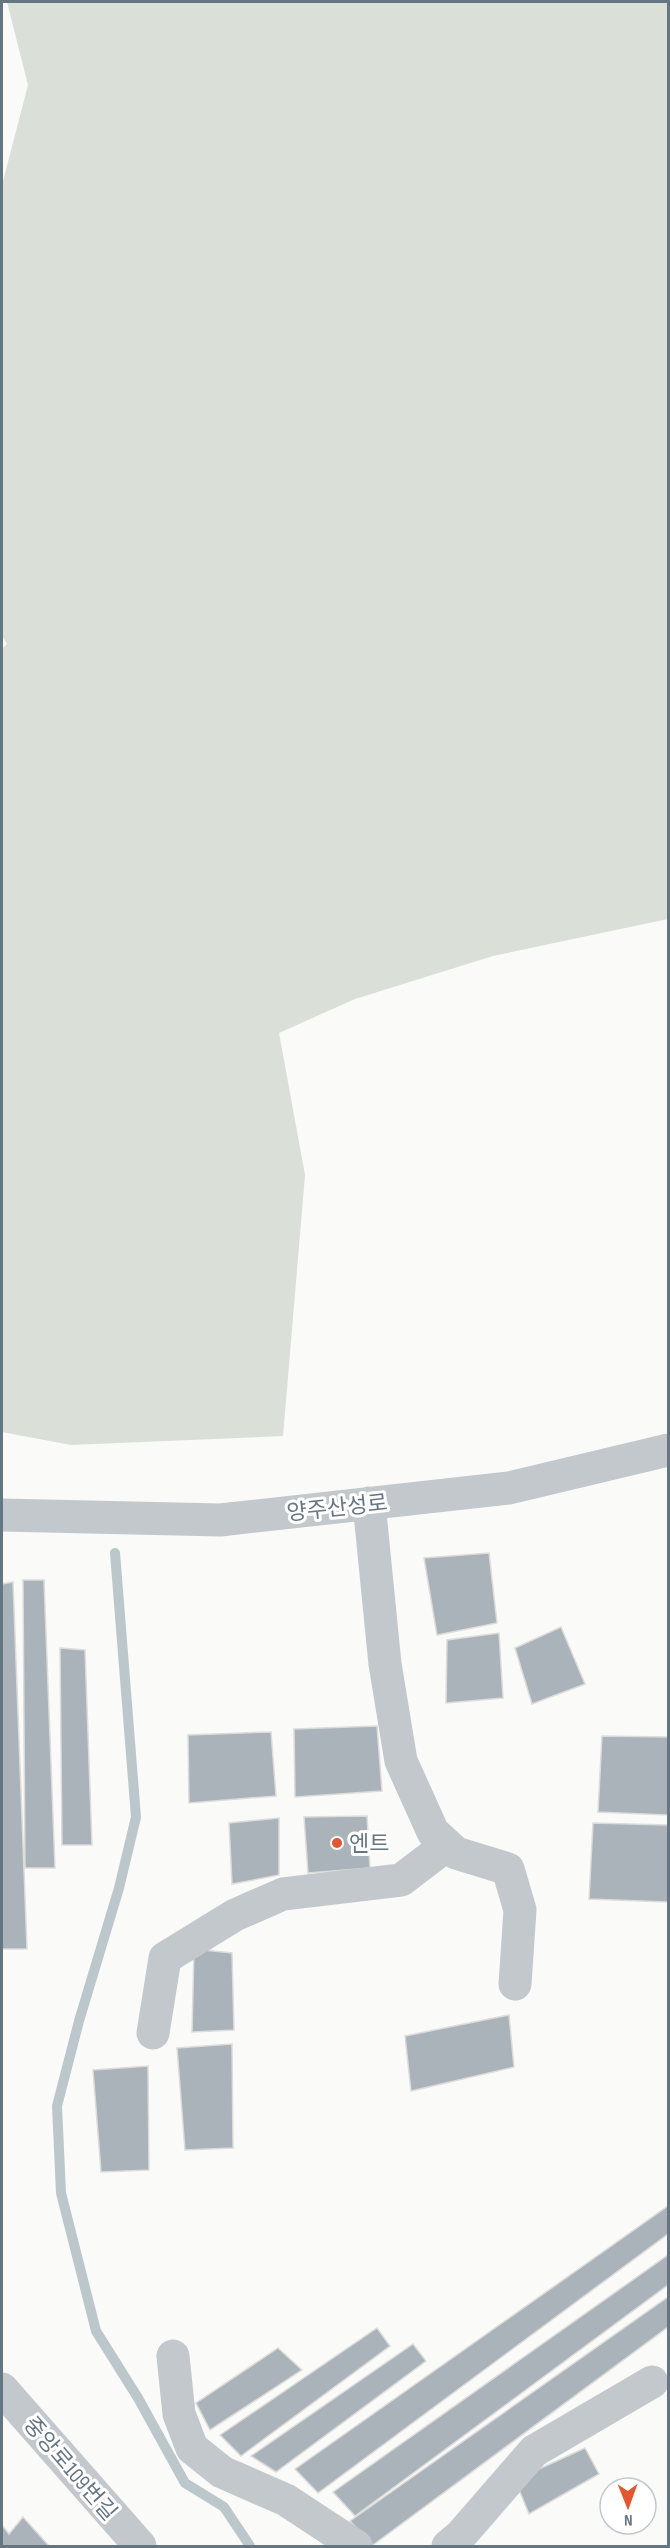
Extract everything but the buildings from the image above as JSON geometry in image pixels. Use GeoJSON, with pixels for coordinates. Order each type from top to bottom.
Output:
{"type":"FeatureCollection","features":[{"type":"Feature","properties":{"kind":"street","name":"양주산성로"},"geometry":{"type":"LineString","coordinates":[[2,1515],[220,1520],[509,1488],[669,1450]]}},
{"type":"Feature","properties":{"kind":"street"},"geometry":{"type":"LineString","coordinates":[[369,1503],[385,1664],[401,1761],[434,1832],[456,1853],[508,1869],[520,1910],[515,1984]]}},
{"type":"Feature","properties":{"kind":"street"},"geometry":{"type":"LineString","coordinates":[[153,2033],[165,1958],[192,1940],[235,1915],[282,1894],[401,1880],[447,1845]]}},
{"type":"Feature","properties":{"kind":"street"},"geometry":{"type":"LineString","coordinates":[[173,2356],[179,2414],[192,2448],[222,2472],[286,2500],[356,2547]]}},
{"type":"Feature","properties":{"kind":"street"},"geometry":{"type":"LineString","coordinates":[[448,2547],[534,2451],[652,2382]]}},
{"type":"Feature","properties":{"kind":"street","name":"중앙로109번길"},"geometry":{"type":"LineString","coordinates":[[2,2389],[140,2547]]}},
{"type":"Feature","properties":{"kind":"shaded area"},"geometry":{"type":"Polygon","coordinates":[[[7,2],[668,2],[668,919],[493,956],[355,999],[279,1033],[305,1175],[283,1436],[71,1445],[2,1432],[2,649],[7,644],[2,636],[2,185],[28,85],[7,2]]]}},
{"type":"Feature","properties":{"kind":"waterway"},"geometry":{"type":"LineString","coordinates":[[115,1553],[136,1817],[119,1888],[79,2021],[57,2106],[61,2193],[96,2331],[138,2398],[185,2483],[224,2507],[250,2546]]}},
{"type":"Feature","properties":{"kind":"place","name":"엔트"},"geometry":{"type":"Point","coordinates":[337,1843]}}]}
